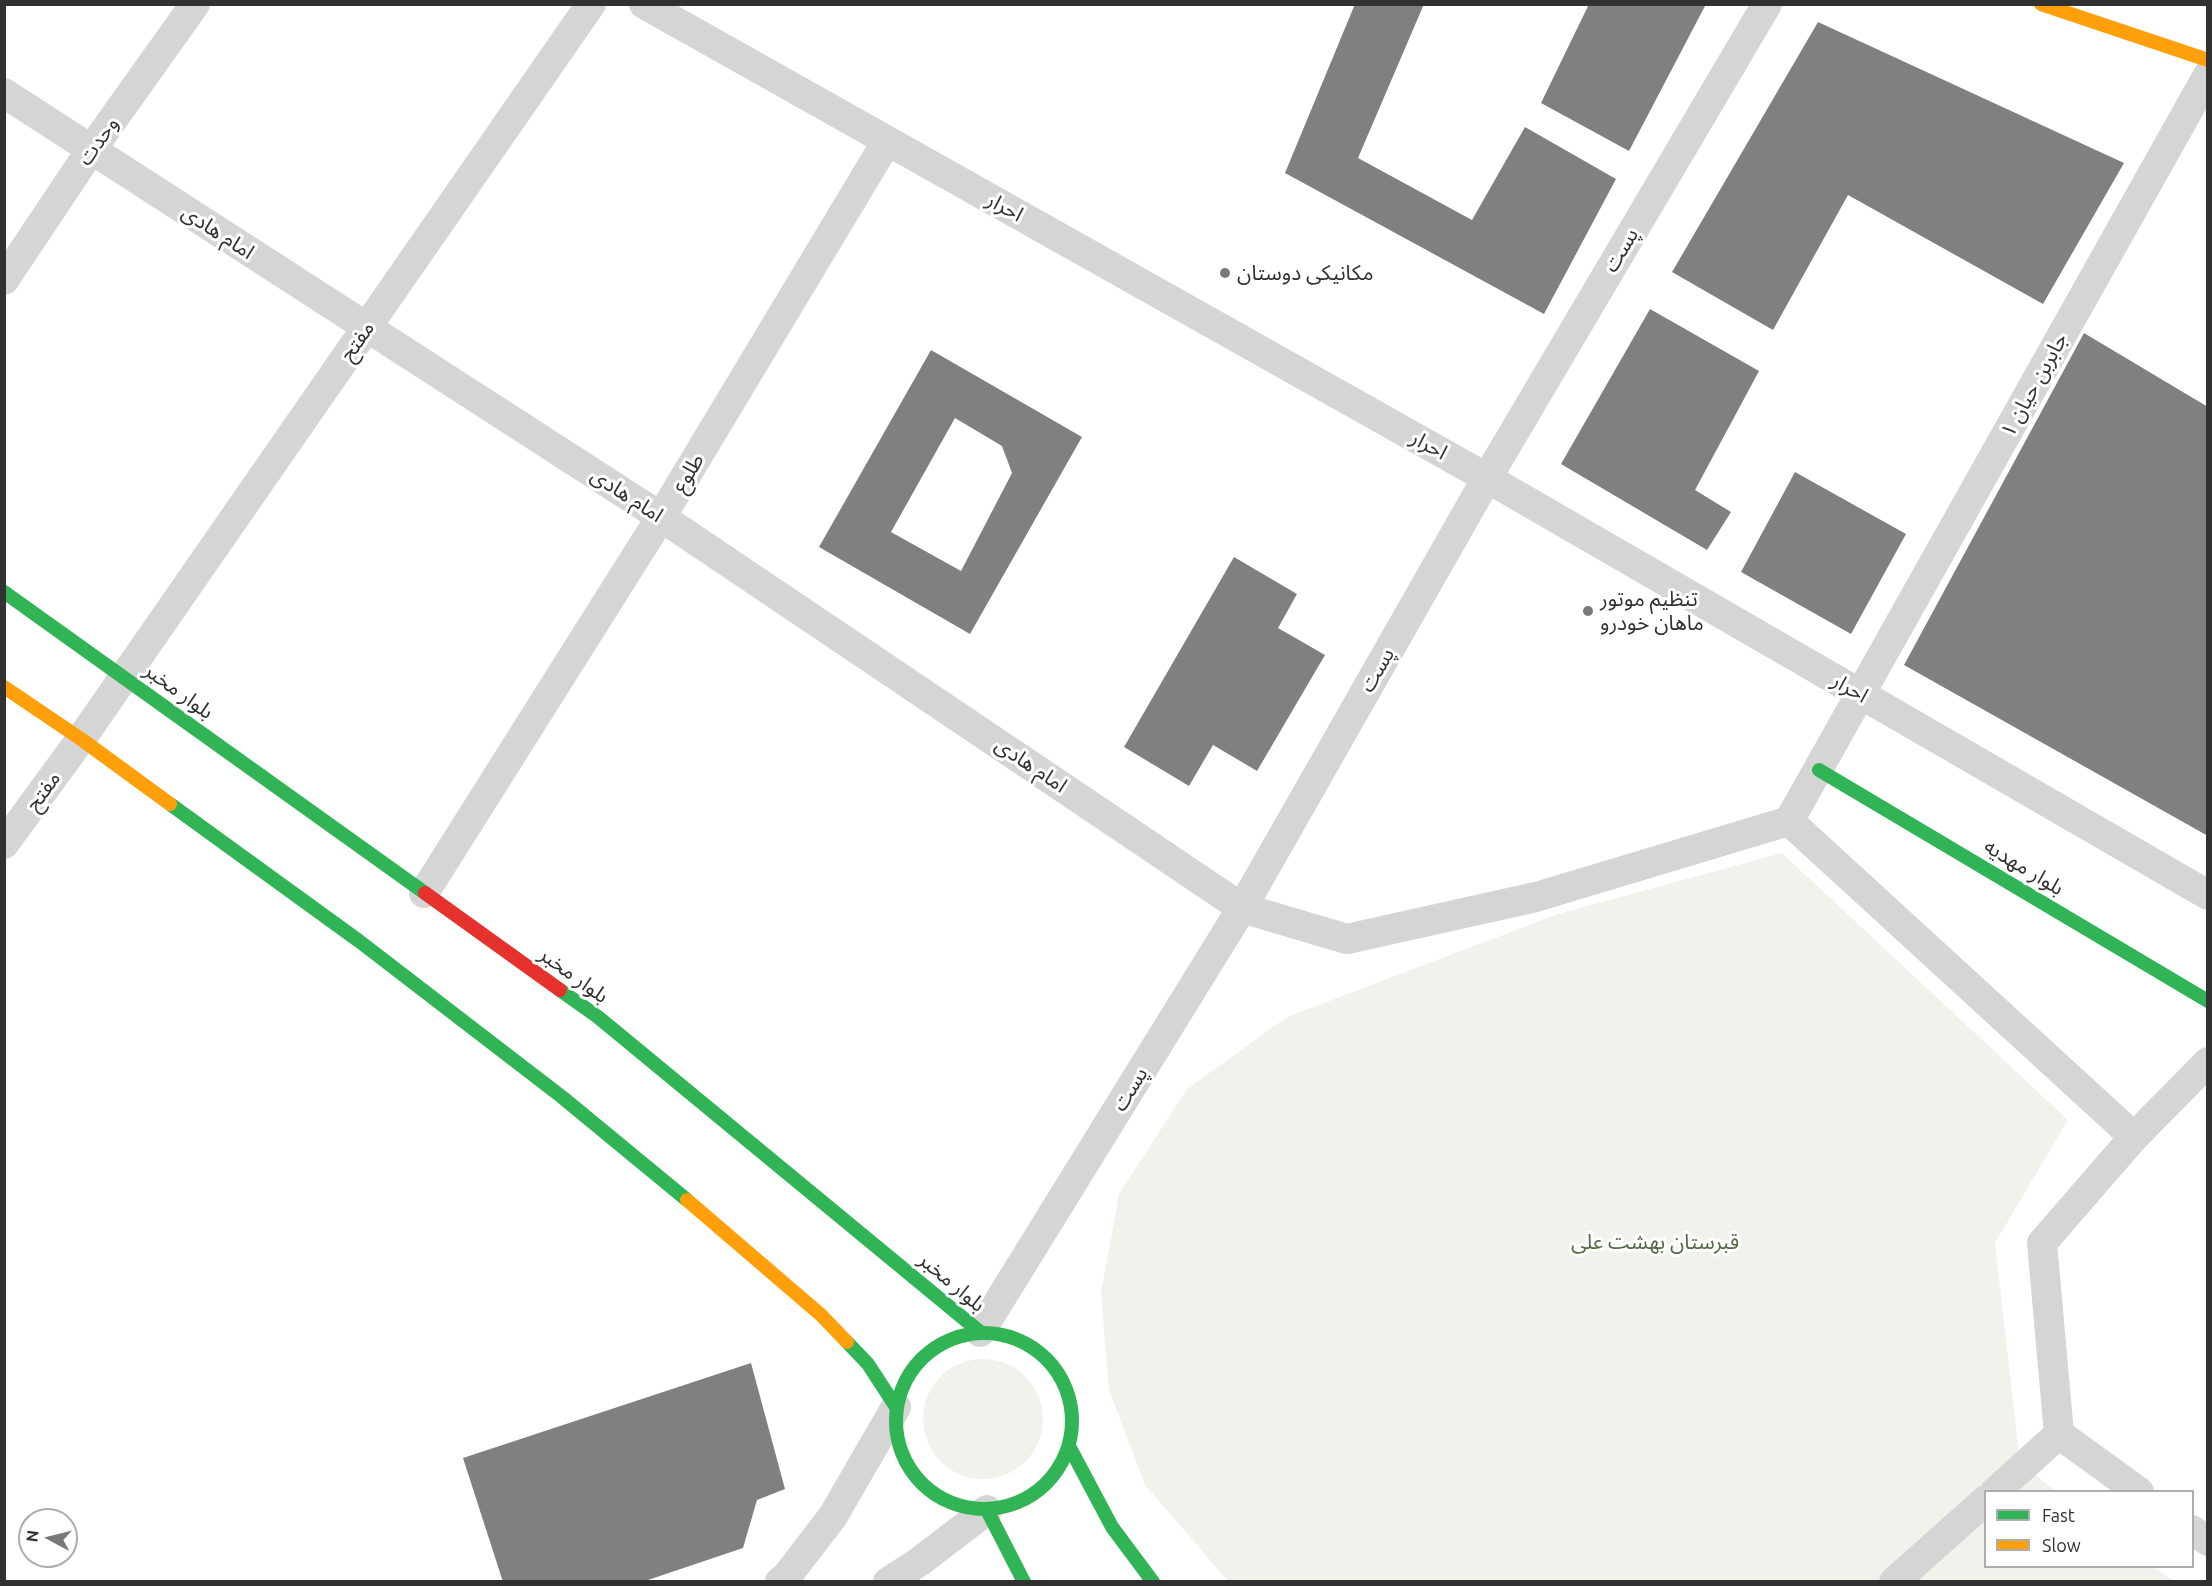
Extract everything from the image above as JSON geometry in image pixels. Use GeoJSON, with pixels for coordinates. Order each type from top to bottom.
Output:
{"type":"FeatureCollection","features":[{"type":"Feature","properties":{"kind":"main road"},"geometry":{"type":"LineString","coordinates":[[2041,4],[2208,60]]}},
{"type":"Feature","properties":{"kind":"main road","name":"بلوار مخبر"},"geometry":{"type":"LineString","coordinates":[[4,592],[597,1017],[981,1332]]}},
{"type":"Feature","properties":{"kind":"main road"},"geometry":{"type":"LineString","coordinates":[[4,687],[81,739],[359,941],[562,1096],[717,1224],[821,1315],[868,1364],[896,1407]]}},
{"type":"Feature","properties":{"kind":"main road","name":"بلوار مهدیه"},"geometry":{"type":"LineString","coordinates":[[1819,770],[2208,1001]]}},
{"type":"Feature","properties":{"kind":"main road"},"geometry":{"type":"LineString","coordinates":[[981,1332],[1001,1334],[1021,1340],[1039,1351],[1054,1366],[1065,1384],[1071,1405],[1072,1425],[1069,1446],[1057,1471],[1038,1491],[1014,1504],[987,1510],[962,1507],[938,1497],[918,1480],[903,1458],[896,1433],[896,1407],[907,1379],[925,1354],[960,1335],[981,1332]]}},
{"type":"Feature","properties":{"kind":"main road"},"geometry":{"type":"LineString","coordinates":[[1069,1446],[1112,1527],[1153,1581]]}},
{"type":"Feature","properties":{"kind":"main road"},"geometry":{"type":"LineString","coordinates":[[987,1510],[1024,1581]]}},
{"type":"Feature","properties":{"kind":"street","name":"وحدت"},"geometry":{"type":"LineString","coordinates":[[4,280],[91,150],[195,4]]}},
{"type":"Feature","properties":{"kind":"street","name":"مفتح"},"geometry":{"type":"LineString","coordinates":[[4,844],[81,739],[591,4]]}},
{"type":"Feature","properties":{"kind":"street","name":"احرار"},"geometry":{"type":"LineString","coordinates":[[644,4],[1487,478],[2208,895]]}},
{"type":"Feature","properties":{"kind":"street","name":"پست"},"geometry":{"type":"LineString","coordinates":[[981,1332],[1242,908],[1487,478],[1767,4]]}},
{"type":"Feature","properties":{"kind":"street","name":"جابربن حیان ۱"},"geometry":{"type":"LineString","coordinates":[[1789,821],[2208,75]]}},
{"type":"Feature","properties":{"kind":"street","name":"امام هادی"},"geometry":{"type":"LineString","coordinates":[[4,93],[662,517],[1242,908],[1347,939],[1536,897],[1789,821]]}},
{"type":"Feature","properties":{"kind":"street","name":"طلوع"},"geometry":{"type":"LineString","coordinates":[[424,893],[662,517],[887,141]]}},
{"type":"Feature","properties":{"kind":"street"},"geometry":{"type":"LineString","coordinates":[[1789,821],[2133,1137]]}},
{"type":"Feature","properties":{"kind":"street"},"geometry":{"type":"LineString","coordinates":[[2138,1490],[2059,1434],[2042,1243],[2133,1137],[2208,1062]]}},
{"type":"Feature","properties":{"kind":"street"},"geometry":{"type":"LineString","coordinates":[[780,1581],[787,1576],[833,1516],[896,1407]]}},
{"type":"Feature","properties":{"kind":"street"},"geometry":{"type":"LineString","coordinates":[[1996,1490],[2059,1434]]}},
{"type":"Feature","properties":{"kind":"street"},"geometry":{"type":"LineString","coordinates":[[1894,1581],[1984,1502]]}},
{"type":"Feature","properties":{"kind":"street"},"geometry":{"type":"LineString","coordinates":[[888,1581],[919,1562],[987,1510]]}},
{"type":"Feature","properties":{"kind":"street"},"geometry":{"type":"LineString","coordinates":[[2194,1531],[2208,1540]]}},
{"type":"Feature","properties":{"kind":"green space","name":"قبرستان بهشت علی"},"geometry":{"type":"Polygon","coordinates":[[[1782,853],[2068,1120],[1995,1243],[2020,1463],[2055,1490],[1984,1490],[1984,1568],[2154,1568],[2173,1581],[1228,1581],[1145,1485],[1109,1390],[1101,1293],[1119,1194],[1187,1089],[1287,1017],[1558,914],[1782,853]]]}},
{"type":"Feature","properties":{"kind":"green space"},"geometry":{"type":"Polygon","coordinates":[[[983,1359],[1006,1363],[1025,1377],[1039,1396],[1043,1419],[1039,1442],[1025,1461],[1006,1475],[983,1479],[960,1475],[941,1461],[927,1442],[923,1419],[927,1396],[941,1377],[960,1363],[983,1359]]]}},
{"type":"Feature","properties":{"kind":"building"},"geometry":{"type":"Polygon","coordinates":[[[1355,4],[1424,4],[1358,158],[1472,220],[1525,127],[1616,179],[1544,314],[1285,173],[1355,4]]]}},
{"type":"Feature","properties":{"kind":"building"},"geometry":{"type":"Polygon","coordinates":[[[1589,4],[1704,4],[1705,6],[1629,151],[1541,103],[1589,4]]]}},
{"type":"Feature","properties":{"kind":"building"},"geometry":{"type":"Polygon","coordinates":[[[1818,22],[2124,163],[2043,304],[1848,195],[1773,330],[1672,272],[1818,22]]]}},
{"type":"Feature","properties":{"kind":"building"},"geometry":{"type":"Polygon","coordinates":[[[1650,309],[1759,371],[1695,490],[1731,512],[1707,550],[1561,464],[1650,309]]]}},
{"type":"Feature","properties":{"kind":"building"},"geometry":{"type":"Polygon","coordinates":[[[2084,333],[2208,407],[2208,836],[1904,665],[2084,333]]]}},
{"type":"Feature","properties":{"kind":"building"},"geometry":{"type":"Polygon","coordinates":[[[931,350],[1082,437],[970,634],[819,547],[931,350]],[[955,418],[891,532],[961,571],[1012,473],[1002,446],[955,418]]]}},
{"type":"Feature","properties":{"kind":"building"},"geometry":{"type":"Polygon","coordinates":[[[1795,472],[1906,534],[1851,634],[1741,572],[1795,472]]]}},
{"type":"Feature","properties":{"kind":"building"},"geometry":{"type":"Polygon","coordinates":[[[1234,557],[1297,594],[1278,628],[1325,655],[1257,771],[1213,745],[1189,786],[1124,747],[1234,557]]]}},
{"type":"Feature","properties":{"kind":"building"},"geometry":{"type":"Polygon","coordinates":[[[751,1363],[785,1489],[757,1500],[743,1548],[642,1582],[503,1582],[463,1458],[751,1363]]]}},
{"type":"Feature","properties":{"kind":"traffic: fast"},"geometry":{"type":"LineString","coordinates":[[4,592],[425,893]]}},
{"type":"Feature","properties":{"kind":"traffic: fast"},"geometry":{"type":"LineString","coordinates":[[1819,770],[2208,1001]]}},
{"type":"Feature","properties":{"kind":"traffic: fast"},"geometry":{"type":"LineString","coordinates":[[170,804],[359,941],[562,1097],[687,1200]]}},
{"type":"Feature","properties":{"kind":"traffic: fast"},"geometry":{"type":"LineString","coordinates":[[560,990],[598,1017],[980,1332]]}},
{"type":"Feature","properties":{"kind":"traffic: fast"},"geometry":{"type":"LineString","coordinates":[[984,1333],[1001,1334],[1018,1340],[1033,1348],[1046,1359],[1057,1372],[1065,1387],[1071,1404],[1072,1421],[1071,1438],[1065,1455],[1057,1470],[1046,1483],[1033,1494],[1018,1502],[1001,1508],[984,1509],[967,1508],[950,1502],[935,1494],[922,1483],[911,1470],[903,1455],[897,1438],[896,1421],[897,1404],[903,1387],[911,1372],[922,1359],[935,1348],[950,1340],[967,1334],[984,1333]]}},
{"type":"Feature","properties":{"kind":"traffic: fast"},"geometry":{"type":"LineString","coordinates":[[847,1342],[868,1364],[896,1407]]}},
{"type":"Feature","properties":{"kind":"traffic: fast"},"geometry":{"type":"LineString","coordinates":[[1069,1446],[1112,1527],[1153,1582]]}},
{"type":"Feature","properties":{"kind":"traffic: fast"},"geometry":{"type":"LineString","coordinates":[[987,1510],[1024,1582]]}},
{"type":"Feature","properties":{"kind":"traffic: slow"},"geometry":{"type":"LineString","coordinates":[[2041,4],[2208,60]]}},
{"type":"Feature","properties":{"kind":"traffic: slow"},"geometry":{"type":"LineString","coordinates":[[4,687],[81,739],[170,804]]}},
{"type":"Feature","properties":{"kind":"traffic: slow"},"geometry":{"type":"LineString","coordinates":[[687,1200],[821,1315],[847,1342]]}},
{"type":"Feature","properties":{"kind":"traffic: jam"},"geometry":{"type":"LineString","coordinates":[[425,893],[560,990]]}},
{"type":"Feature","properties":{"kind":"place","name":"مکانیکی دوستان"},"geometry":{"type":"Point","coordinates":[1225,273]}},
{"type":"Feature","properties":{"kind":"place","name":"تنظیم موتور ماهان خودرو"},"geometry":{"type":"Point","coordinates":[1588,611]}}]}
